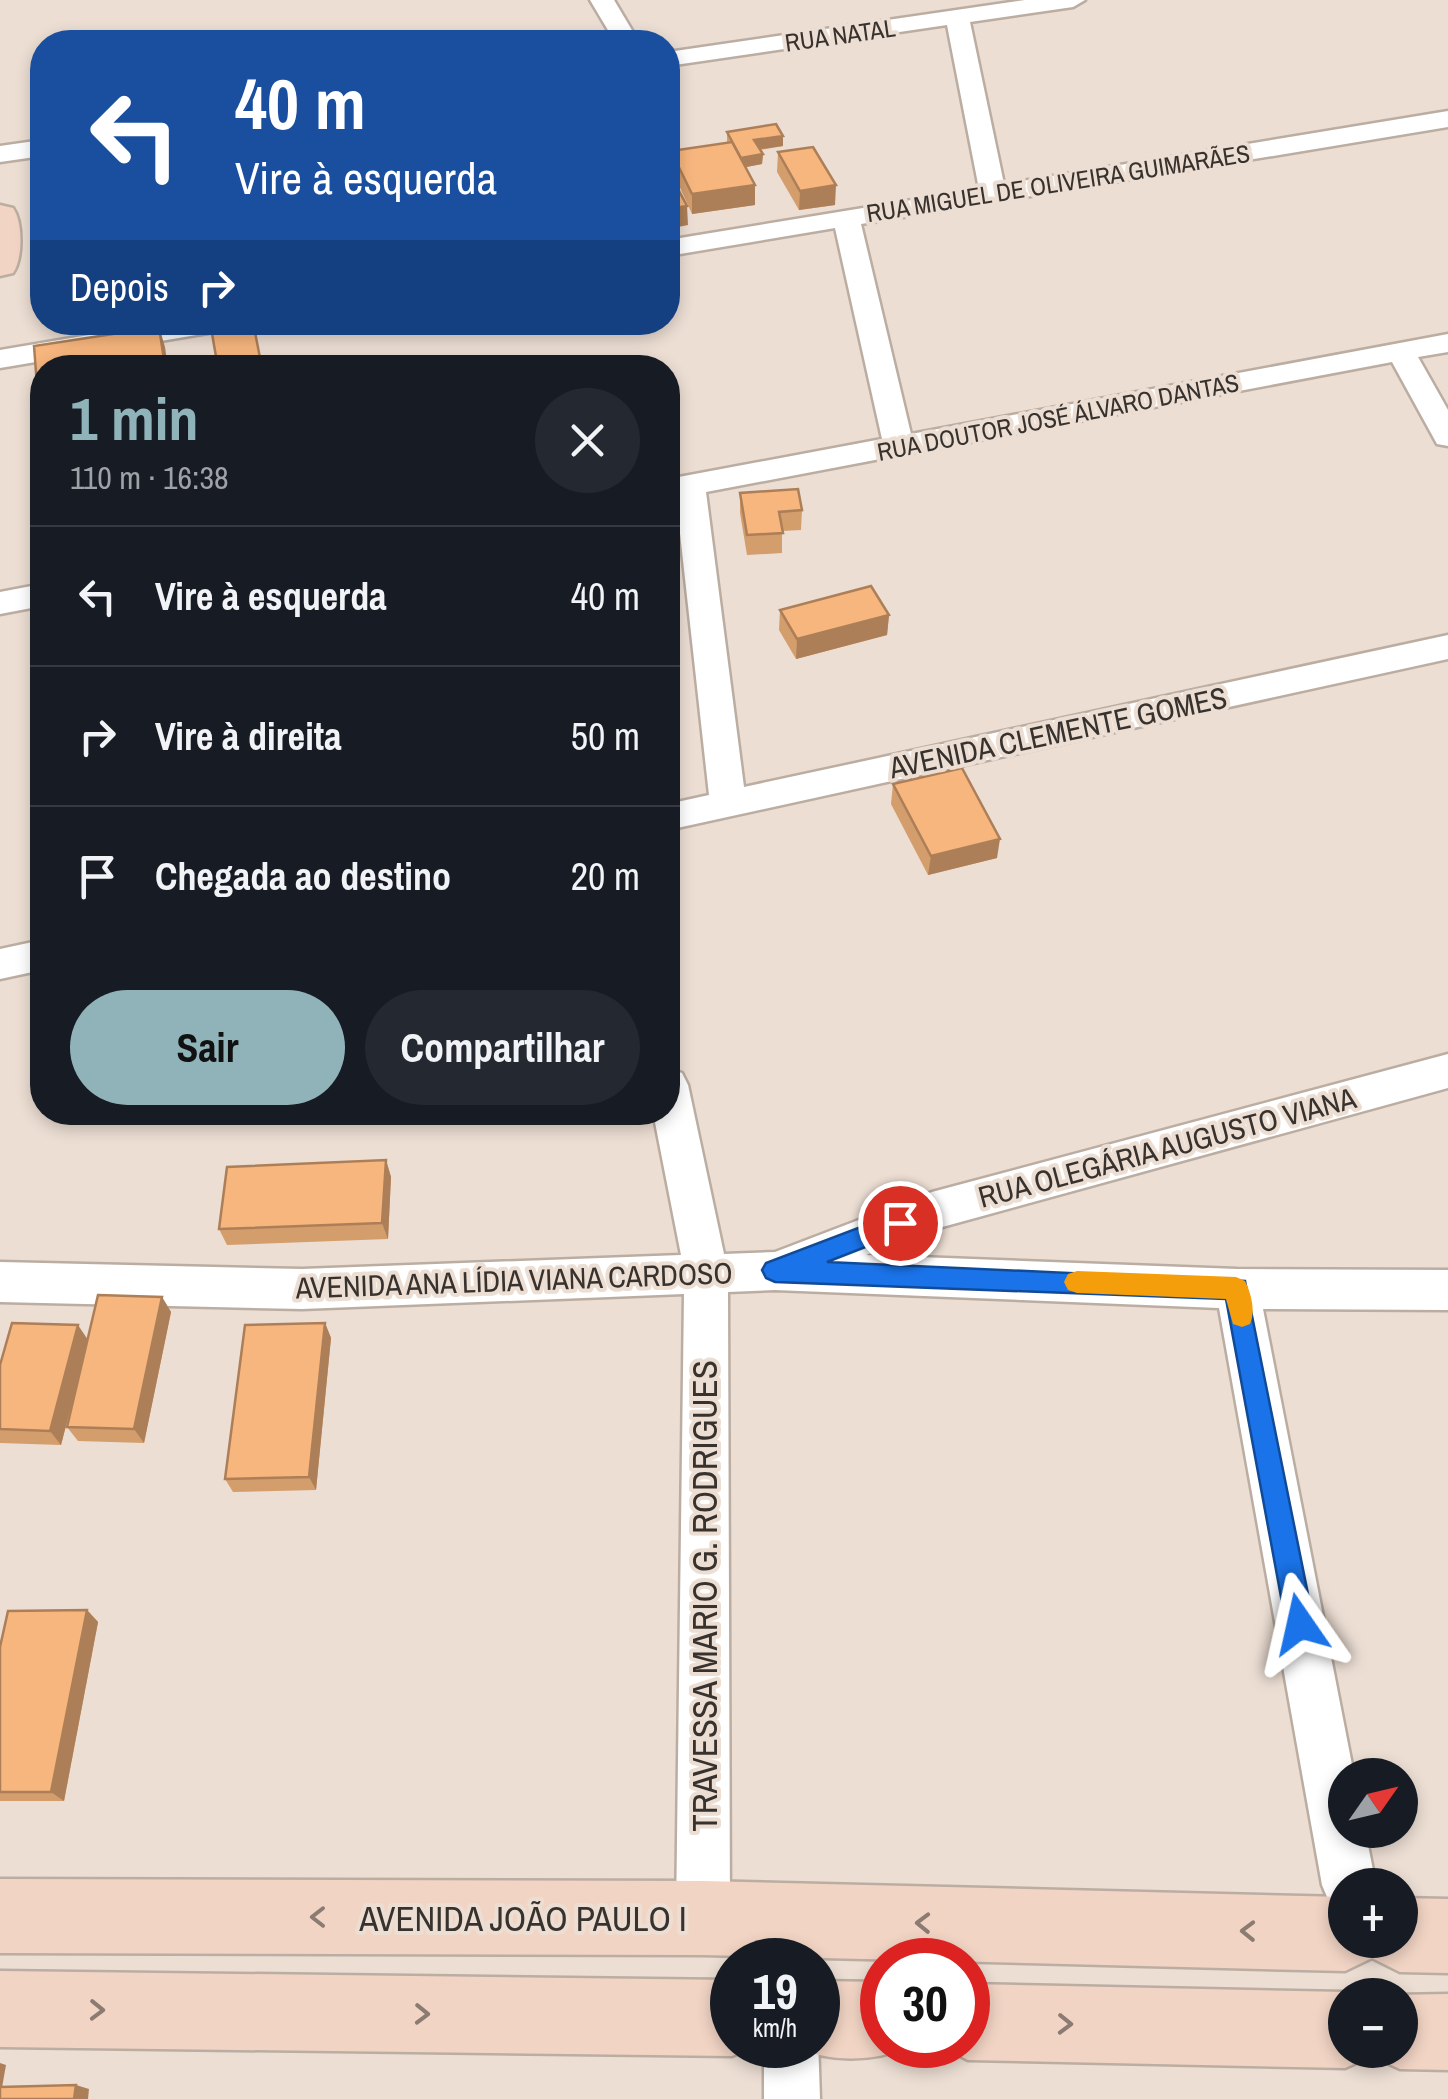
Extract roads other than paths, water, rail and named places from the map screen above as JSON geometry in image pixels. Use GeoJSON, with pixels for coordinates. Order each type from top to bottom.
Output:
{"type":"FeatureCollection","features":[{"type":"Feature","properties":{"kind":"main road"},"geometry":{"type":"LineString","coordinates":[[0,216],[0,264]]}},
{"type":"Feature","properties":{"kind":"main road","name":"AVENIDA JOÃO PAULO I"},"geometry":{"type":"LineString","coordinates":[[0,1916],[703,1918],[1328,1934]]}},
{"type":"Feature","properties":{"kind":"main road"},"geometry":{"type":"LineString","coordinates":[[1418,1935],[1448,1936]]}},
{"type":"Feature","properties":{"kind":"main road"},"geometry":{"type":"LineString","coordinates":[[0,2009],[710,2018]]}},
{"type":"Feature","properties":{"kind":"main road"},"geometry":{"type":"LineString","coordinates":[[990,2022],[1328,2030]]}},
{"type":"Feature","properties":{"kind":"main road"},"geometry":{"type":"LineString","coordinates":[[1418,2031],[1448,2032]]}},
{"type":"Feature","properties":{"kind":"street"},"geometry":{"type":"LineString","coordinates":[[602,0],[620,30]]}},
{"type":"Feature","properties":{"kind":"street","name":"RUA NATAL"},"geometry":{"type":"LineString","coordinates":[[680,58],[1072,0]]}},
{"type":"Feature","properties":{"kind":"street"},"geometry":{"type":"LineString","coordinates":[[957,18],[993,193]]}},
{"type":"Feature","properties":{"kind":"street","name":"RUA MIGUEL DE OLIVEIRA GUIMARÃES"},"geometry":{"type":"LineString","coordinates":[[680,246],[1448,119]]}},
{"type":"Feature","properties":{"kind":"street"},"geometry":{"type":"LineString","coordinates":[[0,154],[30,150]]}},
{"type":"Feature","properties":{"kind":"street"},"geometry":{"type":"LineString","coordinates":[[846,218],[898,448]]}},
{"type":"Feature","properties":{"kind":"street"},"geometry":{"type":"LineString","coordinates":[[0,359],[143,335]]}},
{"type":"Feature","properties":{"kind":"street","name":"RUA DOUTOR JOSÉ ÁLVARO DANTAS"},"geometry":{"type":"LineString","coordinates":[[680,487],[1448,343]]}},
{"type":"Feature","properties":{"kind":"street"},"geometry":{"type":"LineString","coordinates":[[1400,351],[1448,437]]}},
{"type":"Feature","properties":{"kind":"street"},"geometry":{"type":"LineString","coordinates":[[680,493],[728,804]]}},
{"type":"Feature","properties":{"kind":"street"},"geometry":{"type":"LineString","coordinates":[[0,602],[30,597]]}},
{"type":"Feature","properties":{"kind":"street","name":"AVENIDA CLEMENTE GOMES"},"geometry":{"type":"LineString","coordinates":[[680,814],[1448,647]]}},
{"type":"Feature","properties":{"kind":"street"},"geometry":{"type":"LineString","coordinates":[[0,964],[30,958]]}},
{"type":"Feature","properties":{"kind":"street","name":"RUA OLEGÁRIA AUGUSTO VIANA"},"geometry":{"type":"LineString","coordinates":[[775,1270],[932,1211],[1448,1071]]}},
{"type":"Feature","properties":{"kind":"street","name":"TRAVESSA MARIO G. RODRIGUES"},"geometry":{"type":"LineString","coordinates":[[676,1125],[706,1274],[703,1918]]}},
{"type":"Feature","properties":{"kind":"street","name":"AVENIDA ANA LÍDIA VIANA CARDOSO"},"geometry":{"type":"LineString","coordinates":[[0,1282],[302,1289],[775,1270],[1236,1288],[1448,1290]]}},
{"type":"Feature","properties":{"kind":"street"},"geometry":{"type":"LineString","coordinates":[[1236,1288],[1346,1868]]}},
{"type":"Feature","properties":{"kind":"street"},"geometry":{"type":"LineString","coordinates":[[792,2068],[792,2099]]}}]}
